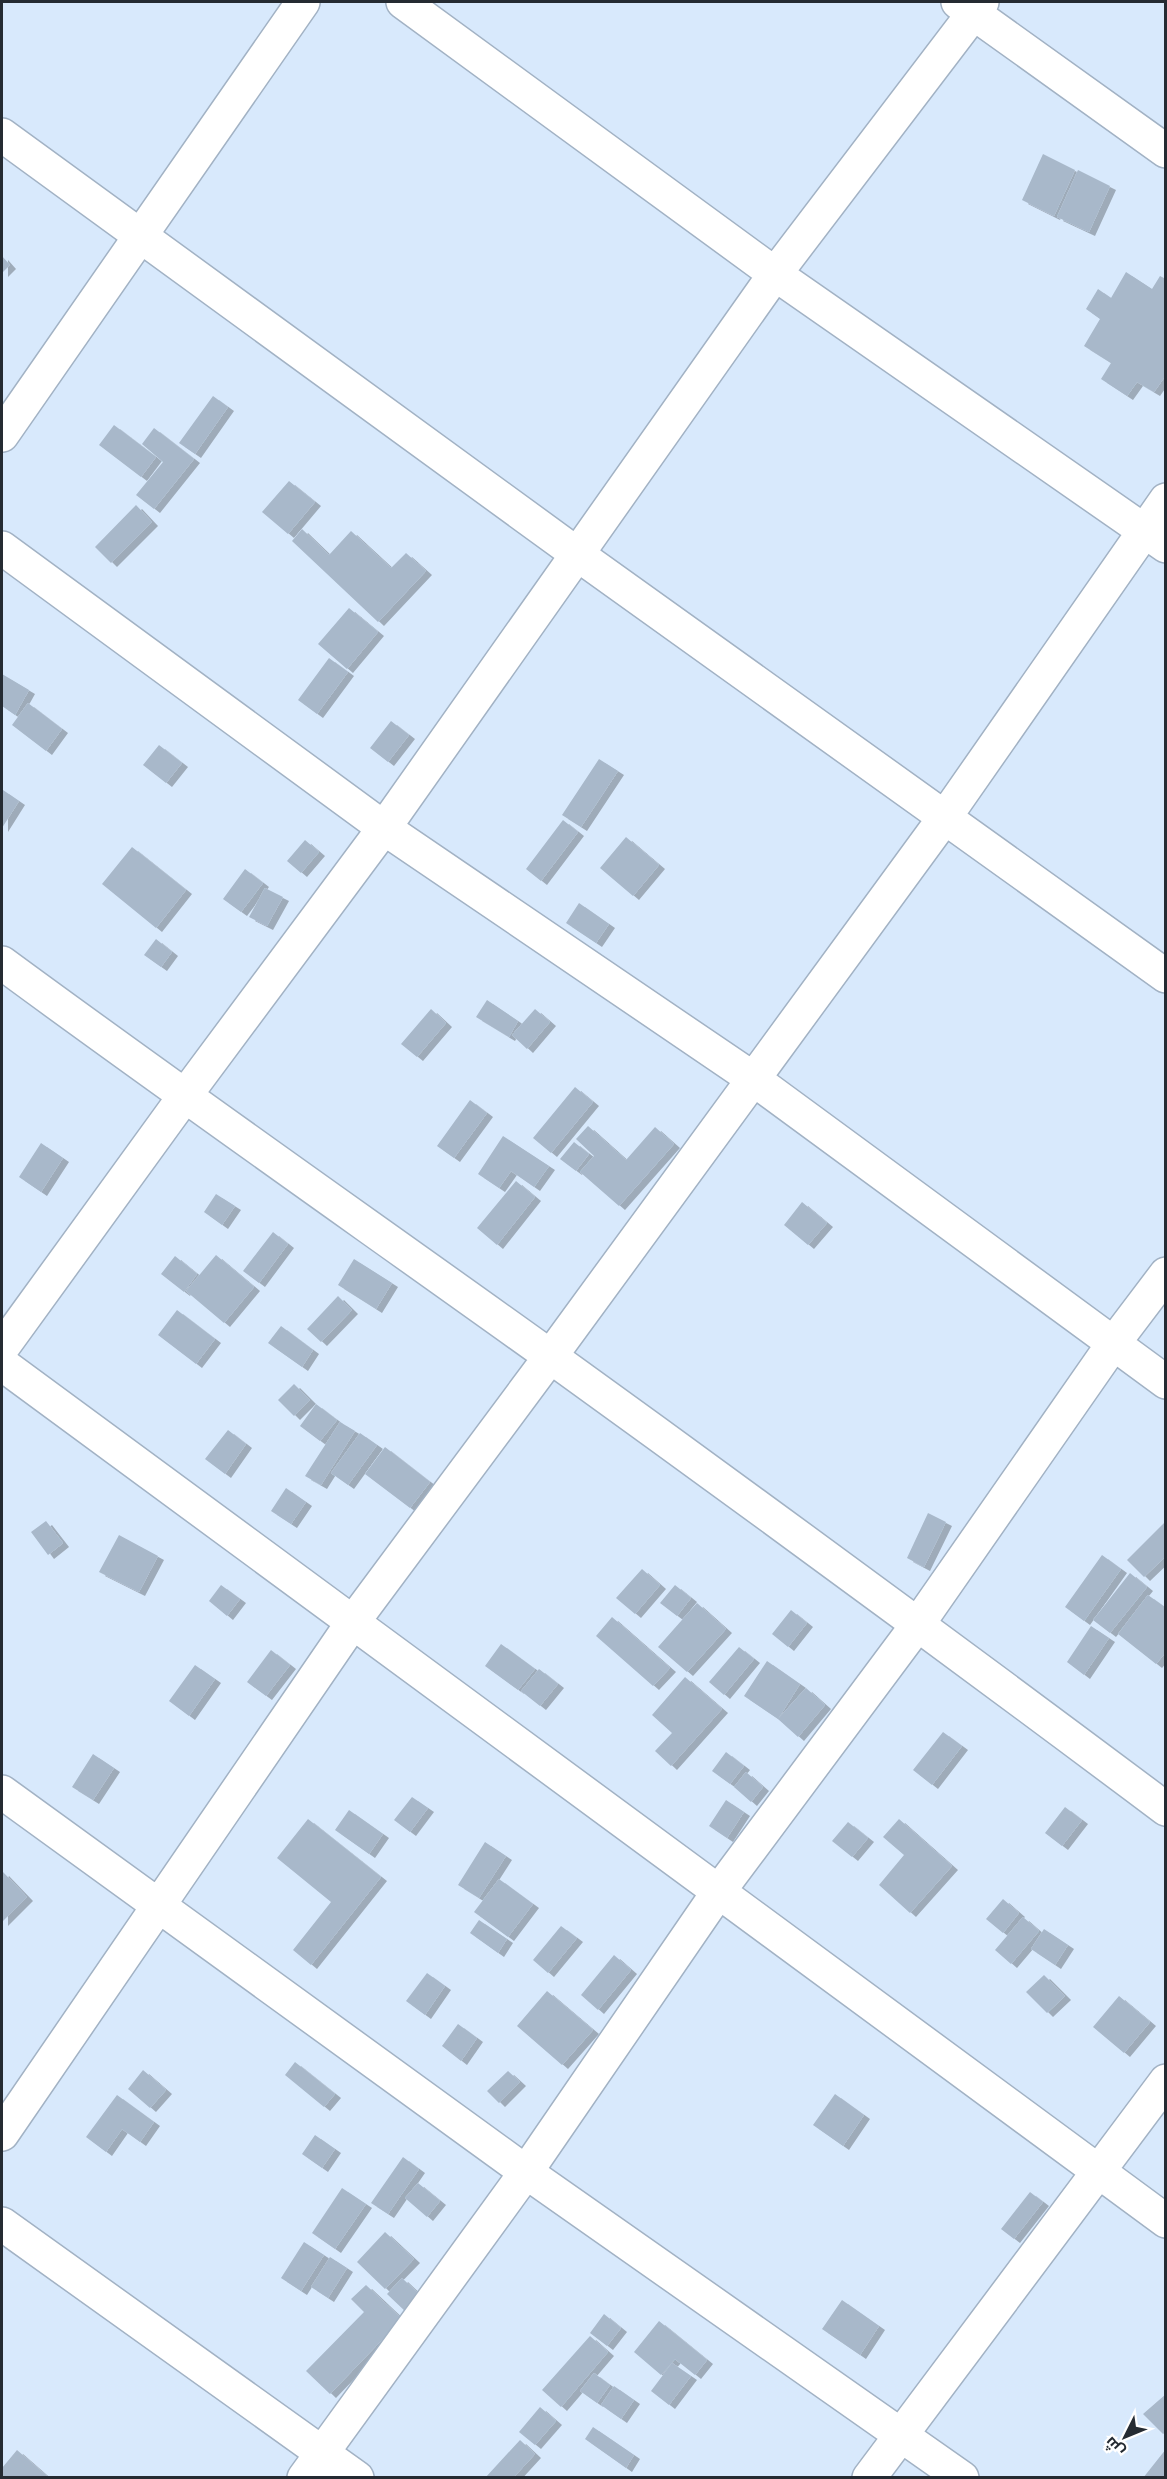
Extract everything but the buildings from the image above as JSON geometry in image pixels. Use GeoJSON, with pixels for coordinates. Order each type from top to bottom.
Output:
{"type":"FeatureCollection","features":[{"type":"Feature","properties":{"kind":"street"},"geometry":{"type":"LineString","coordinates":[[2,435],[303,2]]}},
{"type":"Feature","properties":{"kind":"street"},"geometry":{"type":"LineString","coordinates":[[403,2],[775,274],[1155,538]]}},
{"type":"Feature","properties":{"kind":"street"},"geometry":{"type":"LineString","coordinates":[[2,1348],[184,1097],[384,828],[775,274],[971,5],[1166,151]]}},
{"type":"Feature","properties":{"kind":"street"},"geometry":{"type":"LineString","coordinates":[[2,135],[140,238],[577,554],[1166,976]]}},
{"type":"Feature","properties":{"kind":"street"},"geometry":{"type":"LineString","coordinates":[[2,2134],[353,1622],[945,817],[1155,538],[1166,500]]}},
{"type":"Feature","properties":{"kind":"street"},"geometry":{"type":"LineString","coordinates":[[2,548],[384,828],[752,1078],[1166,1382]]}},
{"type":"Feature","properties":{"kind":"street"},"geometry":{"type":"LineString","coordinates":[[2,963],[184,1097],[550,1357],[918,1624],[1166,1809]]}},
{"type":"Feature","properties":{"kind":"street"},"geometry":{"type":"LineString","coordinates":[[313,2465],[526,2172],[719,1891],[918,1624],[1113,1344],[1166,1274]]}},
{"type":"Feature","properties":{"kind":"street"},"geometry":{"type":"LineString","coordinates":[[2,1365],[1166,2221]]}},
{"type":"Feature","properties":{"kind":"street"},"geometry":{"type":"LineString","coordinates":[[2,1792],[526,2172],[962,2478]]}},
{"type":"Feature","properties":{"kind":"street"},"geometry":{"type":"LineString","coordinates":[[869,2478],[1166,2081]]}},
{"type":"Feature","properties":{"kind":"street"},"geometry":{"type":"LineString","coordinates":[[2,2224],[313,2465],[357,2478]]}}]}
